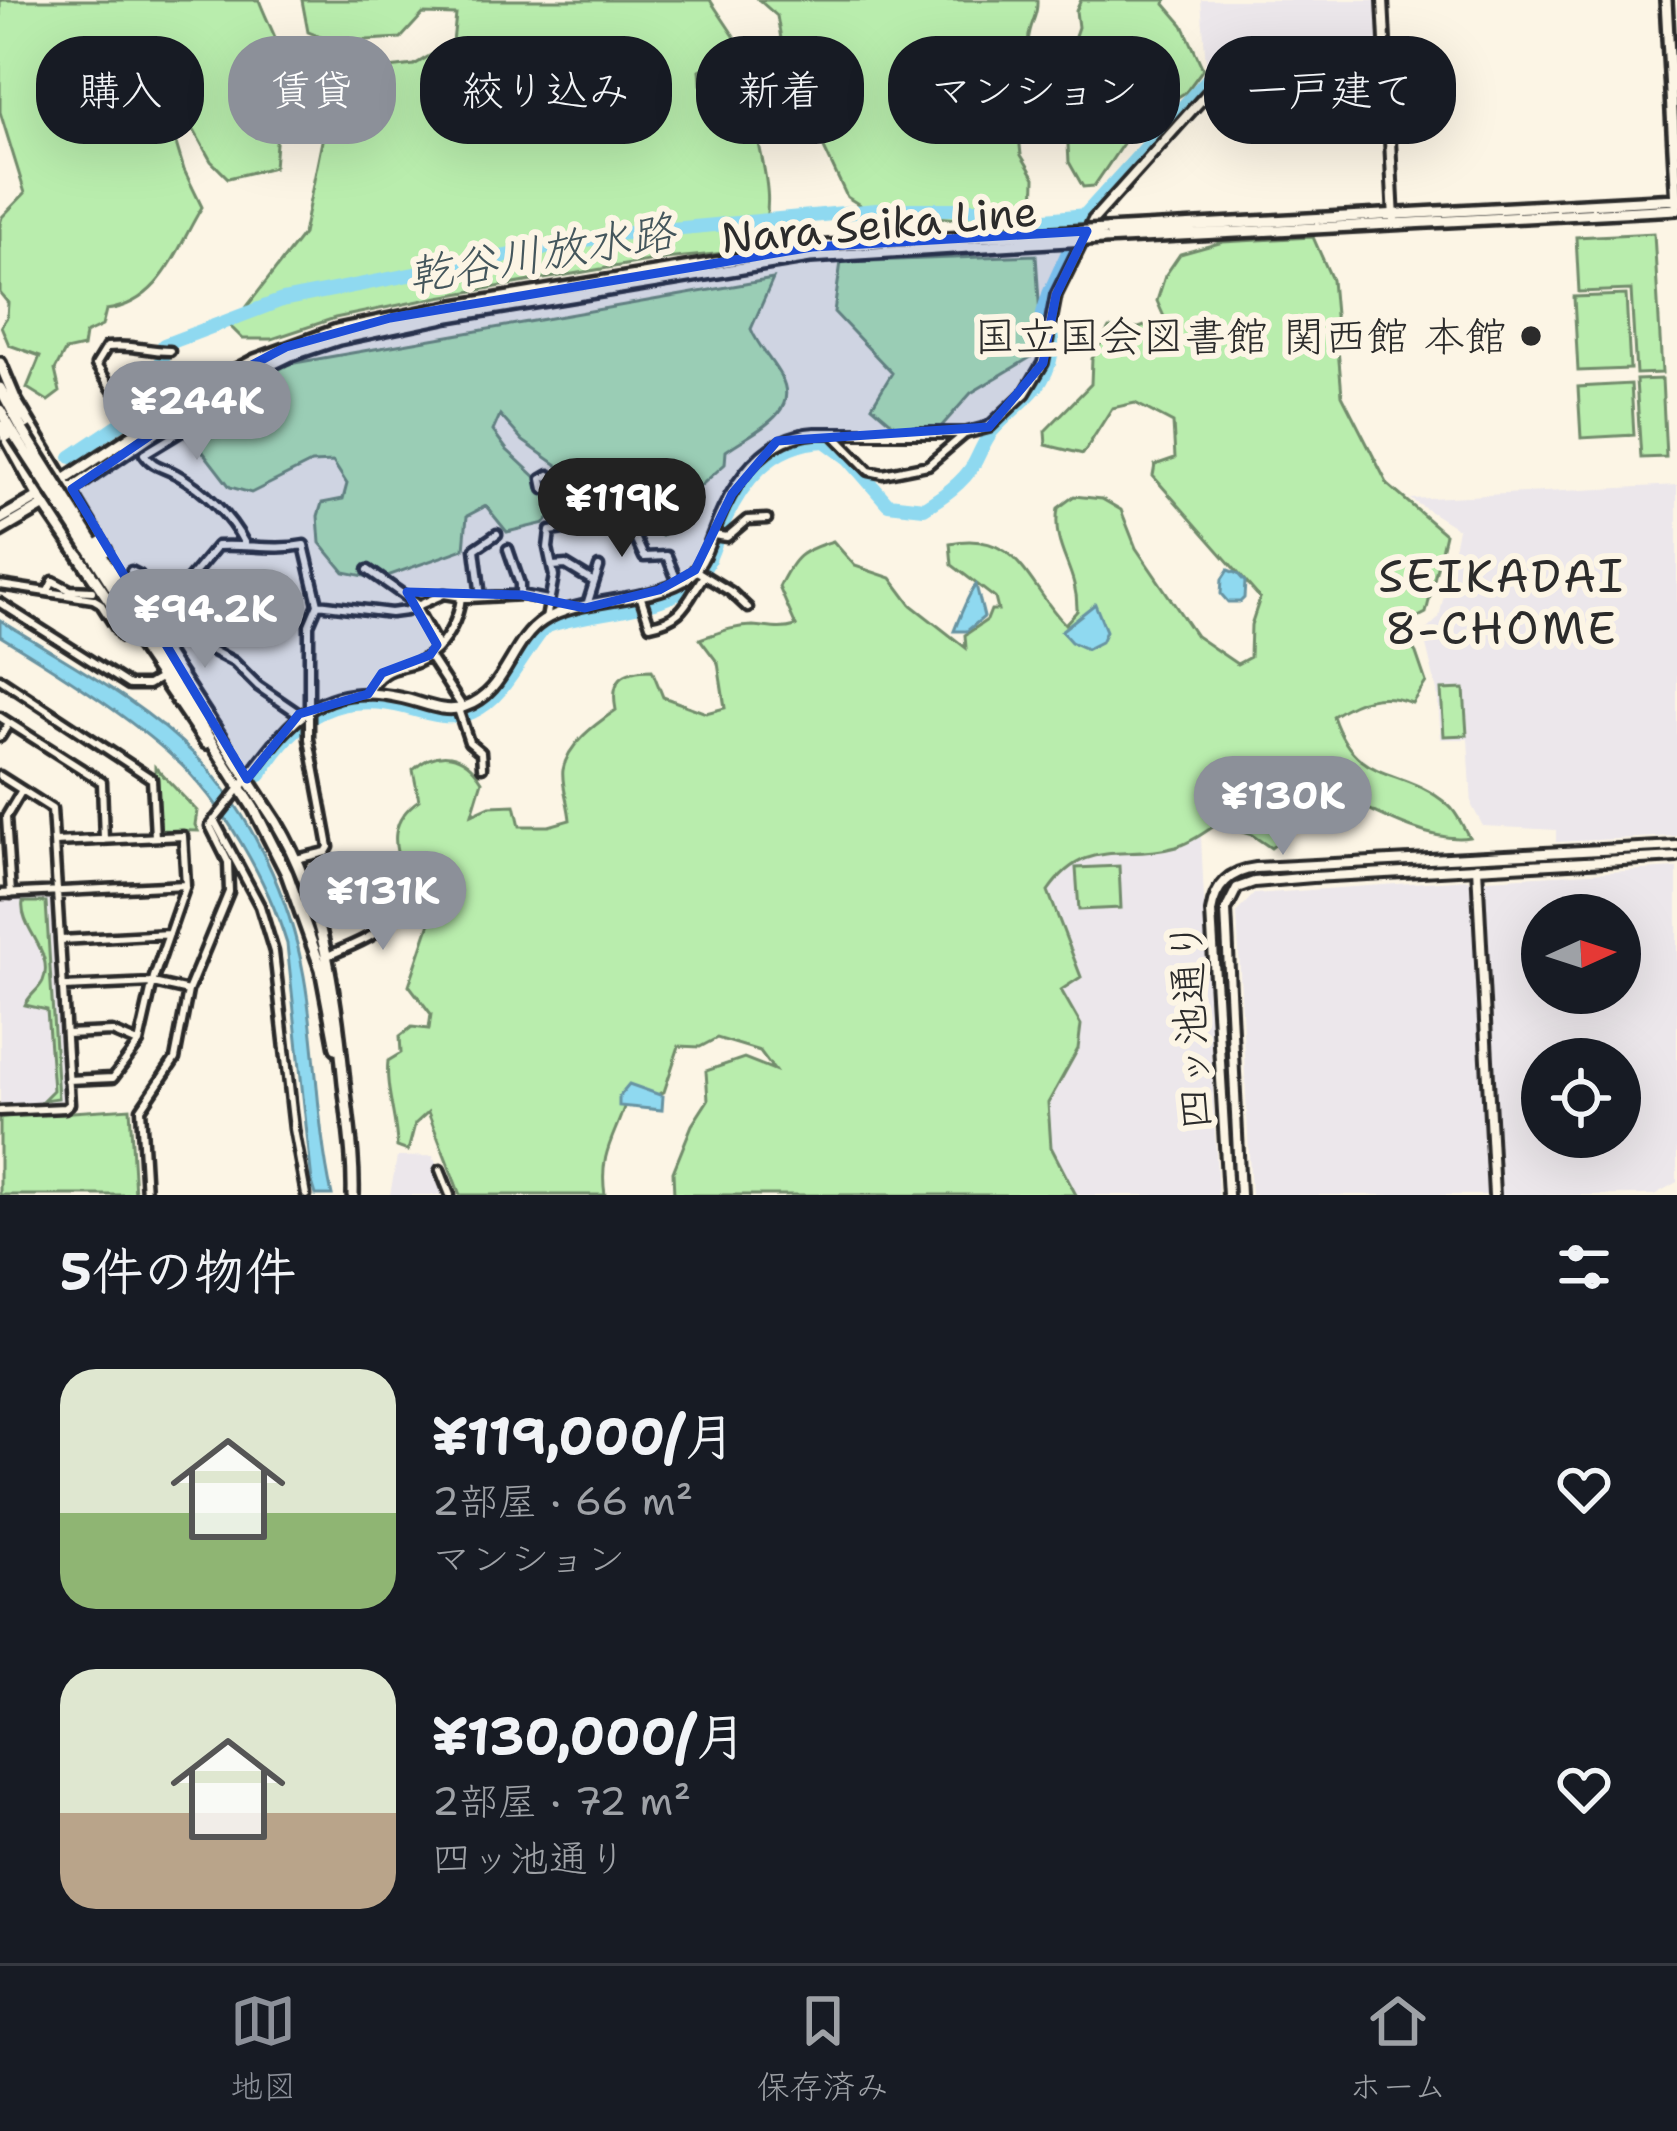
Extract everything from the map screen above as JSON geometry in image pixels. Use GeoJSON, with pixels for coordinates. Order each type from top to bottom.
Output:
{"type":"FeatureCollection","features":[{"type":"Feature","properties":{"kind":"main road","name":"Nara Seika Line"},"geometry":{"type":"LineString","coordinates":[[0,531],[190,402],[291,355],[399,325],[810,257],[1017,239],[1677,203],[1666,0]]}},
{"type":"Feature","properties":{"kind":"main road"},"geometry":{"type":"LineString","coordinates":[[0,363],[16,401],[141,604],[145,620]]}},
{"type":"Feature","properties":{"kind":"main road"},"geometry":{"type":"LineString","coordinates":[[0,388],[19,434]]}},
{"type":"Feature","properties":{"kind":"main road"},"geometry":{"type":"LineString","coordinates":[[0,410],[90,544],[240,787],[296,859],[328,956],[353,1151],[353,1195]]}},
{"type":"Feature","properties":{"kind":"main road"},"geometry":{"type":"LineString","coordinates":[[0,426],[42,501],[188,721],[223,760]]}},
{"type":"Feature","properties":{"kind":"main road","name":"Nara Seika Line"},"geometry":{"type":"LineString","coordinates":[[0,520],[42,501]]}},
{"type":"Feature","properties":{"kind":"main road"},"geometry":{"type":"LineString","coordinates":[[90,544],[145,620],[287,874],[320,969],[345,1088]]}},
{"type":"Feature","properties":{"kind":"street"},"geometry":{"type":"LineString","coordinates":[[1383,0],[1385,36]]}},
{"type":"Feature","properties":{"kind":"street"},"geometry":{"type":"LineString","coordinates":[[641,599],[650,625],[682,612],[732,494],[764,450],[791,435],[966,433],[988,427],[1025,393],[1043,363],[1056,295],[1093,220],[1204,98]]}},
{"type":"Feature","properties":{"kind":"street"},"geometry":{"type":"LineString","coordinates":[[1390,144],[1394,218]]}},
{"type":"Feature","properties":{"kind":"street"},"geometry":{"type":"LineString","coordinates":[[170,351],[150,351],[137,344],[107,347],[96,365],[127,411],[175,386],[190,402],[198,421],[144,454],[150,463],[182,478],[219,508],[245,544]]}},
{"type":"Feature","properties":{"kind":"street"},"geometry":{"type":"LineString","coordinates":[[832,433],[869,471],[883,475],[928,465],[966,433]]}},
{"type":"Feature","properties":{"kind":"street"},"geometry":{"type":"LineString","coordinates":[[544,489],[542,479],[549,475]]}},
{"type":"Feature","properties":{"kind":"street"},"geometry":{"type":"LineString","coordinates":[[716,536],[728,537],[750,519],[767,519]]}},
{"type":"Feature","properties":{"kind":"street"},"geometry":{"type":"LineString","coordinates":[[546,619],[553,566],[548,532],[604,523],[633,532],[644,557],[667,556],[678,583]]}},
{"type":"Feature","properties":{"kind":"street"},"geometry":{"type":"LineString","coordinates":[[481,597],[475,549],[497,534]]}},
{"type":"Feature","properties":{"kind":"street"},"geometry":{"type":"LineString","coordinates":[[150,595],[187,582],[218,546],[304,545],[318,604],[308,625],[303,712],[329,848],[296,859]]}},
{"type":"Feature","properties":{"kind":"street"},"geometry":{"type":"LineString","coordinates":[[508,549],[520,595]]}},
{"type":"Feature","properties":{"kind":"street"},"geometry":{"type":"LineString","coordinates":[[553,566],[566,565],[594,582]]}},
{"type":"Feature","properties":{"kind":"street"},"geometry":{"type":"LineString","coordinates":[[585,608],[599,567]]}},
{"type":"Feature","properties":{"kind":"street"},"geometry":{"type":"LineString","coordinates":[[368,570],[417,607],[437,645]]}},
{"type":"Feature","properties":{"kind":"street"},"geometry":{"type":"LineString","coordinates":[[131,571],[139,575],[175,632],[234,662],[258,686],[303,712]]}},
{"type":"Feature","properties":{"kind":"street"},"geometry":{"type":"LineString","coordinates":[[146,1195],[141,1109],[175,1059],[188,991],[229,892],[228,862],[211,832],[215,818],[303,712],[338,698],[368,694],[460,712],[500,681],[525,639],[546,619],[641,599],[699,573]]}},
{"type":"Feature","properties":{"kind":"street"},"geometry":{"type":"LineString","coordinates":[[699,573],[748,608]]}},
{"type":"Feature","properties":{"kind":"street"},"geometry":{"type":"LineString","coordinates":[[47,591],[52,581],[70,590],[92,591]]}},
{"type":"Feature","properties":{"kind":"street"},"geometry":{"type":"LineString","coordinates":[[0,585],[93,599],[122,637],[130,633]]}},
{"type":"Feature","properties":{"kind":"street"},"geometry":{"type":"LineString","coordinates":[[318,604],[391,613],[444,595],[520,595],[548,600]]}},
{"type":"Feature","properties":{"kind":"street"},"geometry":{"type":"LineString","coordinates":[[368,694],[383,672],[429,656],[458,620],[461,597]]}},
{"type":"Feature","properties":{"kind":"street"},"geometry":{"type":"LineString","coordinates":[[0,603],[129,685],[148,685],[160,678]]}},
{"type":"Feature","properties":{"kind":"street"},"geometry":{"type":"LineString","coordinates":[[429,656],[460,712],[469,742],[481,752],[482,767]]}},
{"type":"Feature","properties":{"kind":"street"},"geometry":{"type":"LineString","coordinates":[[0,679],[152,778],[155,837]]}},
{"type":"Feature","properties":{"kind":"street"},"geometry":{"type":"LineString","coordinates":[[0,717],[102,782],[104,840]]}},
{"type":"Feature","properties":{"kind":"street"},"geometry":{"type":"LineString","coordinates":[[0,736],[9,723]]}},
{"type":"Feature","properties":{"kind":"street"},"geometry":{"type":"LineString","coordinates":[[0,776],[52,809],[68,1080],[68,1108],[0,1111]]}},
{"type":"Feature","properties":{"kind":"street"},"geometry":{"type":"LineString","coordinates":[[10,894],[6,817],[22,790]]}},
{"type":"Feature","properties":{"kind":"street"},"geometry":{"type":"LineString","coordinates":[[215,818],[260,906],[274,952],[306,1195]]}},
{"type":"Feature","properties":{"kind":"street"},"geometry":{"type":"LineString","coordinates":[[55,842],[182,836],[186,885],[153,983],[139,1043],[113,1078],[68,1080]]}},
{"type":"Feature","properties":{"kind":"street","name":"四ッ池通り"},"geometry":{"type":"LineString","coordinates":[[1228,1195],[1211,911],[1218,889],[1234,873],[1677,846]]}},
{"type":"Feature","properties":{"kind":"street"},"geometry":{"type":"LineString","coordinates":[[1476,857],[1494,1195]]}},
{"type":"Feature","properties":{"kind":"street","name":"四ッ池通り"},"geometry":{"type":"LineString","coordinates":[[1240,1195],[1226,910],[1231,894],[1253,882],[1677,857]]}},
{"type":"Feature","properties":{"kind":"street"},"geometry":{"type":"LineString","coordinates":[[0,894],[186,885]]}},
{"type":"Feature","properties":{"kind":"street"},"geometry":{"type":"LineString","coordinates":[[328,956],[370,936],[390,921],[393,911]]}},
{"type":"Feature","properties":{"kind":"street"},"geometry":{"type":"LineString","coordinates":[[61,940],[169,934]]}},
{"type":"Feature","properties":{"kind":"street"},"geometry":{"type":"LineString","coordinates":[[64,987],[153,983],[188,991]]}},
{"type":"Feature","properties":{"kind":"street"},"geometry":{"type":"LineString","coordinates":[[66,1034],[112,1032],[139,1043]]}},
{"type":"Feature","properties":{"kind":"street"},"geometry":{"type":"LineString","coordinates":[[440,1170],[450,1195]]}},
{"type":"Feature","properties":{"kind":"highlighted area"},"geometry":{"type":"Polygon","coordinates":[[[1087,231],[1056,295],[1043,363],[989,427],[777,441],[732,494],[695,570],[659,590],[585,608],[522,595],[407,592],[437,645],[430,655],[382,673],[368,694],[299,714],[247,779],[72,489],[193,406],[187,399],[286,347],[390,318],[812,247],[1087,231]]]}},
{"type":"Feature","properties":{"kind":"shaded area"},"geometry":{"type":"Polygon","coordinates":[[[1201,0],[1376,0],[1378,36],[1204,38],[1201,0]]]}},
{"type":"Feature","properties":{"kind":"shaded area"},"geometry":{"type":"Polygon","coordinates":[[[1677,485],[1677,836],[1556,842],[1556,830],[1483,826],[1472,806],[1468,739],[1441,739],[1437,691],[1423,633],[1439,618],[1458,529],[1410,499],[1677,485]]]}},
{"type":"Feature","properties":{"kind":"shaded area"},"geometry":{"type":"Polygon","coordinates":[[[1201,836],[1218,1195],[1076,1195],[1051,1147],[1048,1103],[1078,1049],[1081,1025],[1060,990],[1048,891],[1064,869],[1099,854],[1174,847],[1201,836]]]}},
{"type":"Feature","properties":{"kind":"shaded area"},"geometry":{"type":"Polygon","coordinates":[[[1677,868],[1677,1182],[1654,1195],[1500,1195],[1487,879],[1677,868]]]}},
{"type":"Feature","properties":{"kind":"shaded area"},"geometry":{"type":"Polygon","coordinates":[[[1468,879],[1472,883],[1489,1195],[1251,1195],[1237,912],[1254,894],[1468,879]]]}},
{"type":"Feature","properties":{"kind":"shaded area"},"geometry":{"type":"Polygon","coordinates":[[[0,899],[54,899],[64,1100],[0,1107],[0,899]]]}},
{"type":"Feature","properties":{"kind":"shaded area"},"geometry":{"type":"Polygon","coordinates":[[[433,1156],[448,1195],[390,1195],[397,1157],[433,1156]]]}},
{"type":"Feature","properties":{"kind":"green space"},"geometry":{"type":"Polygon","coordinates":[[[0,0],[259,0],[275,36],[228,36],[228,144],[276,144],[274,167],[228,178],[202,144],[204,36],[36,36],[36,144],[176,144],[202,207],[154,285],[141,297],[106,310],[102,326],[85,334],[83,347],[65,351],[55,370],[60,392],[48,401],[27,388],[40,356],[9,345],[1,326],[8,303],[0,293],[0,224],[25,193],[0,112],[0,0]]]}},
{"type":"Feature","properties":{"kind":"green space"},"geometry":{"type":"Polygon","coordinates":[[[302,0],[710,0],[734,36],[696,36],[696,144],[759,144],[767,188],[759,245],[746,251],[654,260],[439,297],[335,318],[272,339],[243,339],[231,327],[303,234],[321,144],[396,144],[396,67],[420,61],[420,144],[672,144],[672,36],[454,36],[456,15],[423,14],[401,38],[308,32],[302,0]]]}},
{"type":"Feature","properties":{"kind":"green space"},"geometry":{"type":"Polygon","coordinates":[[[759,0],[1037,0],[1029,36],[888,36],[888,144],[1020,144],[1035,178],[1034,214],[1014,224],[923,216],[884,220],[847,197],[822,144],[864,144],[864,36],[781,36],[777,16],[759,0]]]}},
{"type":"Feature","properties":{"kind":"green space"},"geometry":{"type":"Polygon","coordinates":[[[1081,0],[1166,0],[1203,69],[1180,96],[1180,36],[1075,36],[1081,0]]]}},
{"type":"Feature","properties":{"kind":"green space"},"geometry":{"type":"Polygon","coordinates":[[[1068,144],[1123,144],[1094,186],[1083,187],[1069,162],[1068,144]]]}},
{"type":"Feature","properties":{"kind":"green space"},"geometry":{"type":"Polygon","coordinates":[[[1654,233],[1662,373],[1636,374],[1631,290],[1579,292],[1576,237],[1654,233]]]}},
{"type":"Feature","properties":{"kind":"green space"},"geometry":{"type":"Polygon","coordinates":[[[1313,237],[1332,280],[1342,395],[1388,485],[1445,534],[1426,613],[1399,627],[1416,653],[1426,682],[1412,703],[1371,699],[1333,716],[1354,754],[1382,772],[1431,792],[1451,808],[1469,837],[1451,838],[1410,827],[1310,781],[1286,797],[1293,831],[1271,848],[1252,835],[1217,824],[1176,847],[1091,857],[1062,874],[1048,891],[1081,977],[1061,990],[1081,1025],[1078,1049],[1048,1103],[1051,1147],[1076,1195],[674,1195],[673,1172],[708,1100],[706,1071],[744,1058],[774,1070],[760,1051],[717,1038],[700,1047],[679,1046],[664,1092],[650,1098],[628,1094],[604,1166],[605,1195],[460,1195],[428,1112],[415,1124],[408,1151],[397,1147],[388,1061],[401,1053],[400,1036],[412,1027],[429,1029],[431,1014],[409,985],[442,887],[403,873],[397,852],[398,824],[419,800],[413,770],[432,758],[450,756],[467,764],[482,781],[472,814],[490,806],[515,805],[520,826],[570,820],[563,775],[566,760],[584,735],[616,710],[620,678],[652,670],[663,697],[706,713],[725,708],[718,663],[700,639],[739,627],[796,626],[779,587],[799,556],[833,541],[855,566],[891,578],[911,605],[966,648],[965,635],[987,620],[991,610],[998,610],[995,598],[952,565],[950,543],[973,541],[1006,552],[1065,624],[1077,611],[1058,536],[1058,508],[1074,496],[1102,499],[1121,510],[1136,548],[1196,636],[1237,664],[1250,657],[1251,625],[1260,598],[1153,476],[1155,465],[1175,458],[1173,423],[1135,403],[1112,408],[1083,454],[1046,445],[1045,431],[1091,384],[1092,359],[1109,328],[1139,328],[1165,319],[1157,301],[1165,276],[1180,254],[1223,242],[1313,237]]]}},
{"type":"Feature","properties":{"kind":"green space"},"geometry":{"type":"Polygon","coordinates":[[[1036,255],[1041,332],[1031,357],[971,393],[939,429],[898,428],[872,406],[892,373],[834,312],[841,262],[1036,255]]]}},
{"type":"Feature","properties":{"kind":"green space"},"geometry":{"type":"Polygon","coordinates":[[[773,279],[751,329],[781,377],[784,402],[770,422],[726,451],[725,464],[677,507],[681,522],[662,536],[649,526],[650,502],[632,509],[629,493],[610,463],[600,463],[594,473],[571,475],[523,441],[500,415],[493,431],[556,496],[555,512],[545,523],[507,532],[486,506],[467,516],[464,549],[379,579],[344,572],[320,543],[322,503],[343,499],[347,484],[333,462],[311,463],[251,493],[230,487],[193,439],[197,414],[272,367],[773,279]]]}},
{"type":"Feature","properties":{"kind":"green space"},"geometry":{"type":"Polygon","coordinates":[[[1626,295],[1630,369],[1578,371],[1574,297],[1626,295]]]}},
{"type":"Feature","properties":{"kind":"green space"},"geometry":{"type":"Polygon","coordinates":[[[1662,379],[1666,457],[1641,458],[1636,380],[1662,379]]]}},
{"type":"Feature","properties":{"kind":"green space"},"geometry":{"type":"Polygon","coordinates":[[[1631,384],[1634,435],[1581,438],[1578,387],[1631,384]]]}},
{"type":"Feature","properties":{"kind":"green space"},"geometry":{"type":"Polygon","coordinates":[[[1464,689],[1467,735],[1444,736],[1441,690],[1464,689]]]}},
{"type":"Feature","properties":{"kind":"green space"},"geometry":{"type":"Polygon","coordinates":[[[155,767],[197,811],[198,831],[157,830],[155,767]]]}},
{"type":"Feature","properties":{"kind":"green space"},"geometry":{"type":"Polygon","coordinates":[[[1119,866],[1121,908],[1079,910],[1076,868],[1119,866]]]}},
{"type":"Feature","properties":{"kind":"green space"},"geometry":{"type":"Polygon","coordinates":[[[23,902],[46,902],[58,1098],[43,1100],[53,1090],[47,1010],[25,1005],[45,970],[23,902]]]}},
{"type":"Feature","properties":{"kind":"green space"},"geometry":{"type":"Polygon","coordinates":[[[130,1108],[135,1195],[0,1195],[0,1117],[130,1108]]]}},
{"type":"Feature","properties":{"kind":"water"},"geometry":{"type":"Polygon","coordinates":[[[1228,570],[1245,582],[1240,602],[1228,602],[1221,594],[1228,570]]]}},
{"type":"Feature","properties":{"kind":"water"},"geometry":{"type":"Polygon","coordinates":[[[976,585],[984,617],[967,631],[954,631],[967,600],[976,585]]]}},
{"type":"Feature","properties":{"kind":"water"},"geometry":{"type":"Polygon","coordinates":[[[1095,604],[1106,631],[1101,642],[1087,649],[1061,631],[1095,604]]]}},
{"type":"Feature","properties":{"kind":"water"},"geometry":{"type":"Polygon","coordinates":[[[0,620],[102,683],[174,736],[216,779],[251,831],[278,887],[298,947],[332,1195],[316,1195],[312,1182],[287,944],[242,844],[209,796],[173,757],[89,693],[0,636],[0,620]]]}},
{"type":"Feature","properties":{"kind":"water"},"geometry":{"type":"Polygon","coordinates":[[[629,1084],[663,1096],[662,1110],[619,1106],[619,1096],[629,1084]]]}},
{"type":"Feature","properties":{"kind":"waterway"},"geometry":{"type":"LineString","coordinates":[[1044,327],[1049,294],[1085,215],[1204,84]]}},
{"type":"Feature","properties":{"kind":"waterway","name":"乾谷川放水路"},"geometry":{"type":"LineString","coordinates":[[71,457],[157,399],[164,345],[282,300],[618,234],[887,209],[987,209],[1037,220],[1085,215]]}},
{"type":"Feature","properties":{"kind":"waterway"},"geometry":{"type":"LineString","coordinates":[[260,775],[288,737],[321,712],[360,702],[440,716],[464,715],[494,696],[545,627],[644,605],[681,591],[703,570],[728,513],[748,482],[788,449],[825,441],[848,458],[888,504],[924,508],[964,477],[992,431],[1041,381],[1052,339]]}},
{"type":"Feature","properties":{"kind":"place","name":"国立国会図書館 関西館 本館"},"geometry":{"type":"Point","coordinates":[1531,336]}},
{"type":"Feature","properties":{"kind":"district","name":"SEIKADAI 8-CHOME"},"geometry":{"type":"Point","coordinates":[1502,602]}}]}
